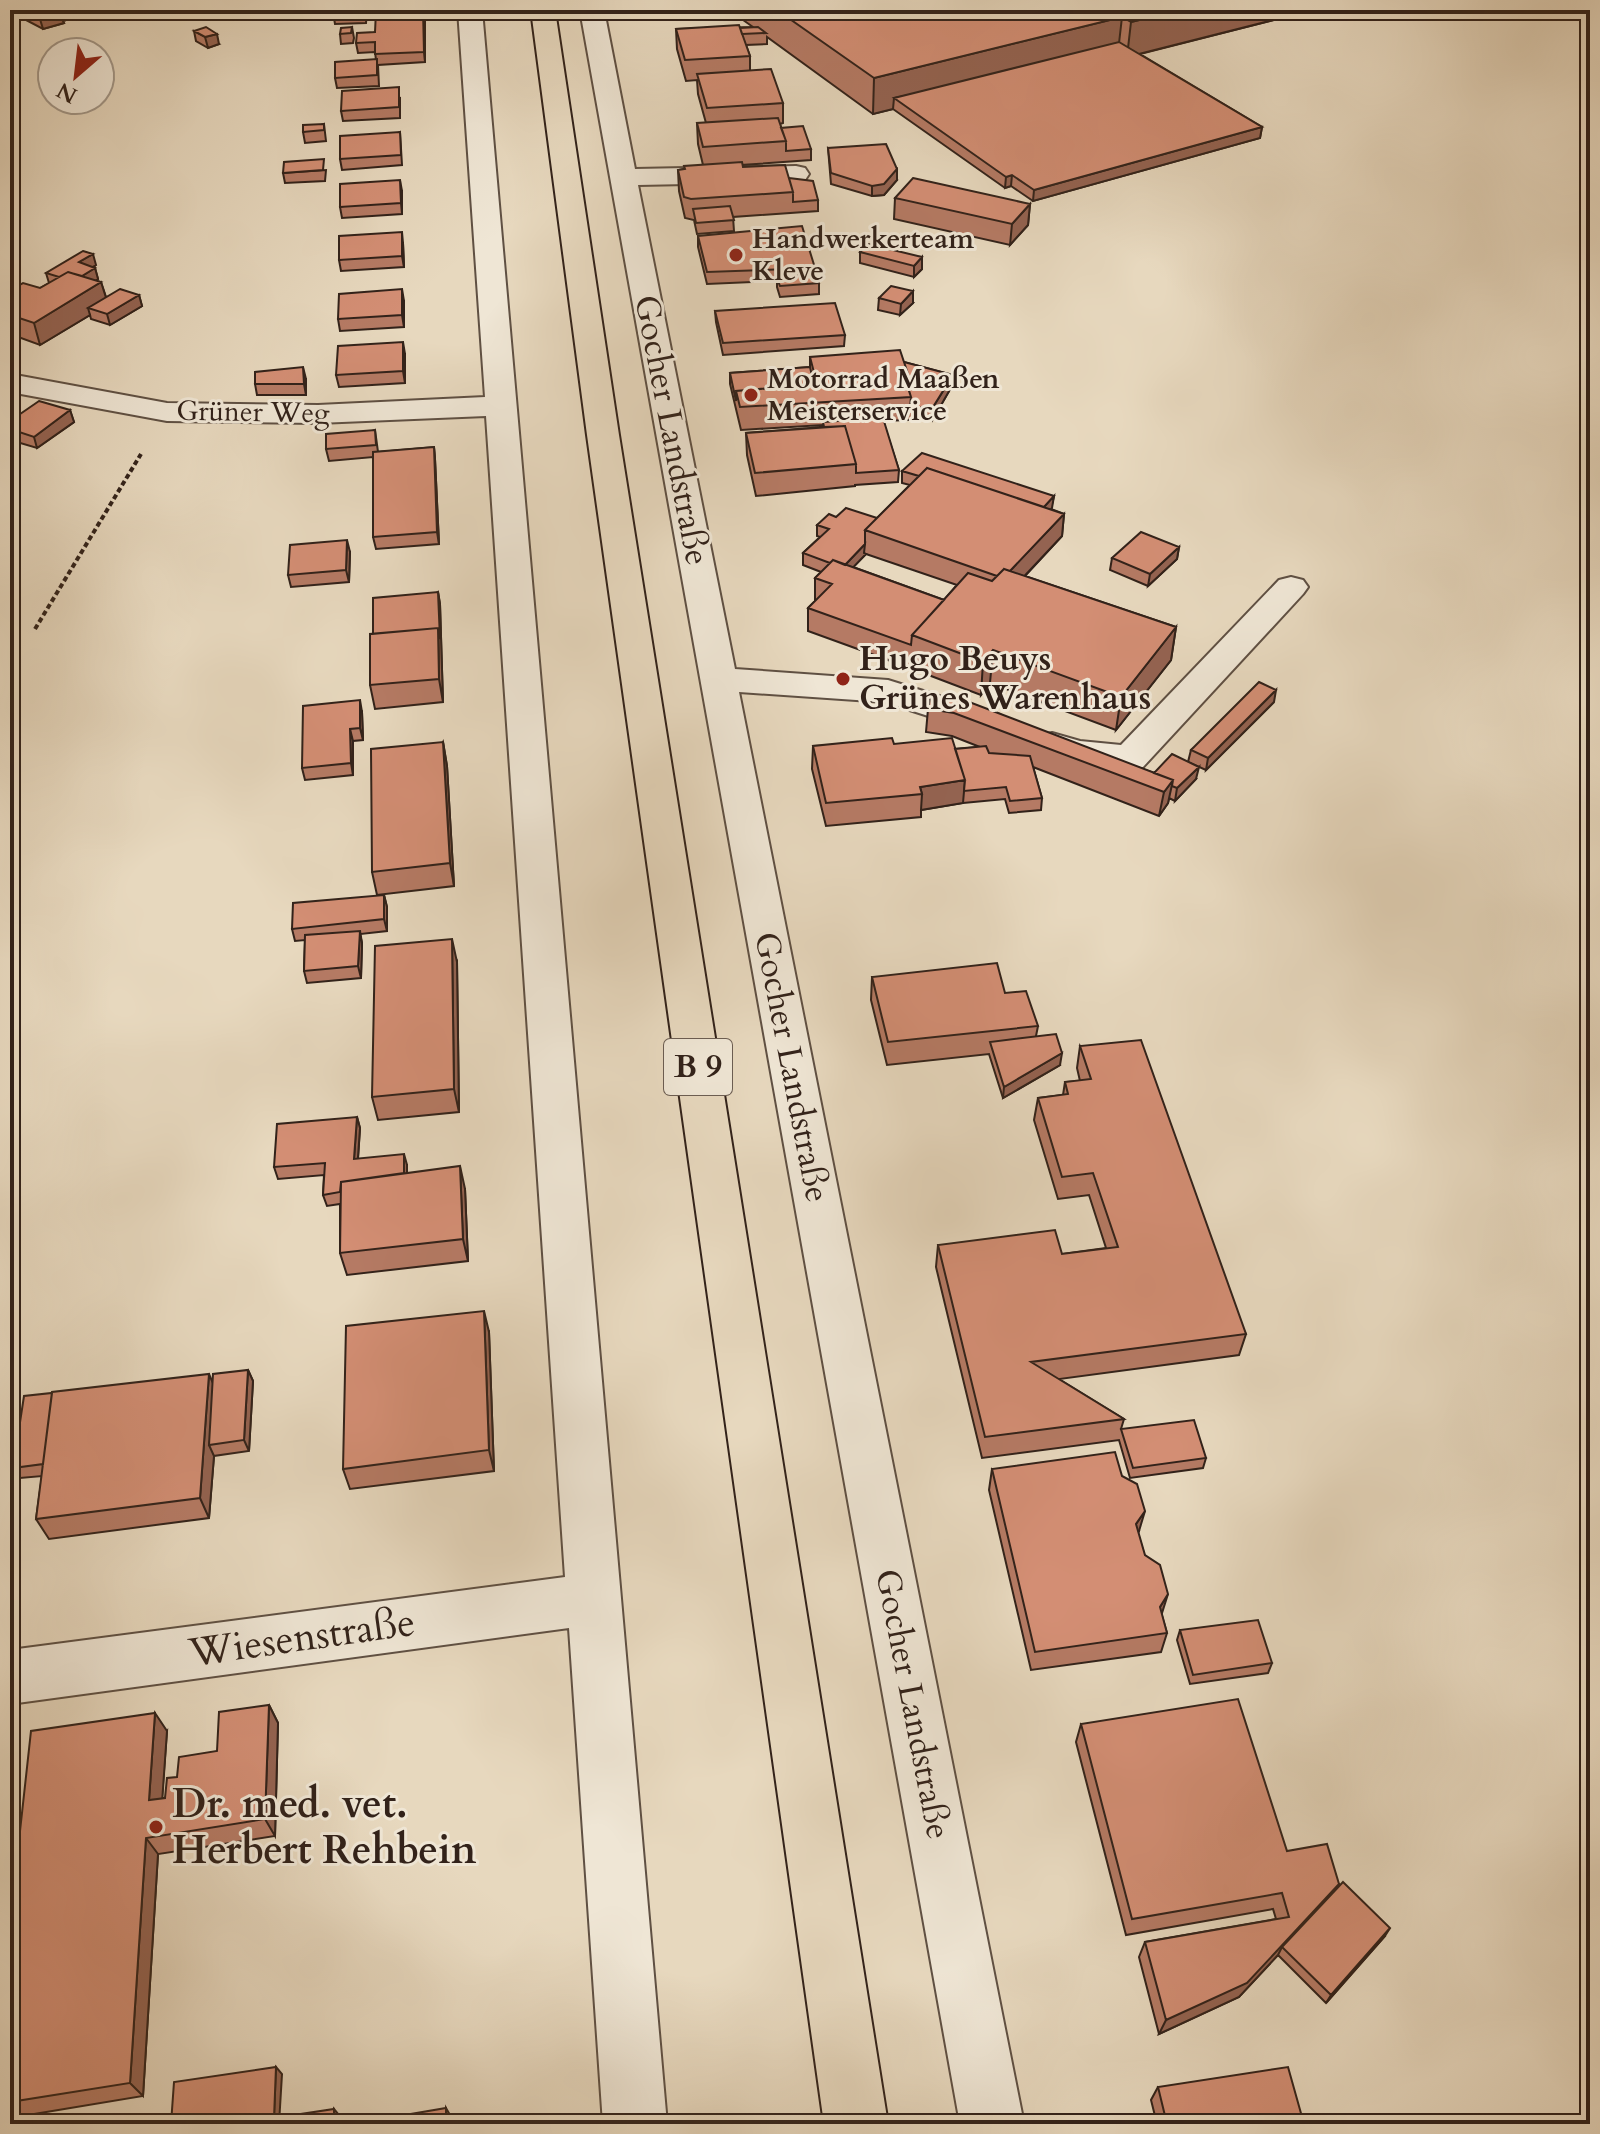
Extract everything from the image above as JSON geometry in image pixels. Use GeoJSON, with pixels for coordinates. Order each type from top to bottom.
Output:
{"type":"FeatureCollection","features":[{"type":"Feature","properties":{"kind":"main road","name":"Gocher Landstraße"},"geometry":{"type":"LineString","coordinates":[[543,10],[603,435],[856,2124]]}},
{"type":"Feature","properties":{"kind":"street"},"geometry":{"type":"LineString","coordinates":[[470,10],[635,2124]]}},
{"type":"Feature","properties":{"kind":"street","name":"Gocher Landstraße"},"geometry":{"type":"LineString","coordinates":[[592,10],[992,2124]]}},
{"type":"Feature","properties":{"kind":"street"},"geometry":{"type":"LineString","coordinates":[[624,177],[796,174]]}},
{"type":"Feature","properties":{"kind":"street","name":"Grüner Weg"},"geometry":{"type":"LineString","coordinates":[[10,383],[167,412],[318,414],[499,406]]}},
{"type":"Feature","properties":{"kind":"street"},"geometry":{"type":"LineString","coordinates":[[719,679],[888,691],[1077,753],[1130,758],[1291,587]]}},
{"type":"Feature","properties":{"kind":"street","name":"Wiesenstraße"},"geometry":{"type":"LineString","coordinates":[[10,1677],[594,1599]]}},
{"type":"Feature","properties":{"kind":"path"},"geometry":{"type":"LineString","coordinates":[[35,629],[167,412]]}},
{"type":"Feature","properties":{"kind":"building"},"geometry":{"type":"Polygon","coordinates":[[[23,10],[62,10],[40,19],[23,10]]]}},
{"type":"Feature","properties":{"kind":"building"},"geometry":{"type":"Polygon","coordinates":[[[333,10],[364,10],[364,13],[333,14],[333,10]]]}},
{"type":"Feature","properties":{"kind":"building"},"geometry":{"type":"Polygon","coordinates":[[[423,10],[424,52],[375,54],[375,42],[356,43],[357,33],[375,32],[376,11],[423,10]]]}},
{"type":"Feature","properties":{"kind":"building"},"geometry":{"type":"Polygon","coordinates":[[[777,10],[1181,10],[1131,22],[1122,17],[874,78],[777,10]]]}},
{"type":"Feature","properties":{"kind":"building"},"geometry":{"type":"Polygon","coordinates":[[[739,25],[750,56],[685,60],[676,29],[739,25]]]}},
{"type":"Feature","properties":{"kind":"building"},"geometry":{"type":"Polygon","coordinates":[[[206,27],[217,34],[205,37],[194,31],[206,27]]]}},
{"type":"Feature","properties":{"kind":"building"},"geometry":{"type":"Polygon","coordinates":[[[352,27],[351,33],[340,34],[341,28],[352,27]]]}},
{"type":"Feature","properties":{"kind":"building"},"geometry":{"type":"Polygon","coordinates":[[[758,27],[766,33],[742,34],[740,28],[758,27]]]}},
{"type":"Feature","properties":{"kind":"building"},"geometry":{"type":"Polygon","coordinates":[[[1119,42],[1262,127],[1034,190],[1012,175],[1006,177],[894,98],[1119,42]]]}},
{"type":"Feature","properties":{"kind":"building"},"geometry":{"type":"Polygon","coordinates":[[[377,59],[377,75],[335,78],[335,62],[377,59]]]}},
{"type":"Feature","properties":{"kind":"building"},"geometry":{"type":"Polygon","coordinates":[[[771,69],[783,103],[707,108],[697,74],[771,69]]]}},
{"type":"Feature","properties":{"kind":"building"},"geometry":{"type":"Polygon","coordinates":[[[399,87],[399,107],[341,111],[342,91],[399,87]]]}},
{"type":"Feature","properties":{"kind":"building"},"geometry":{"type":"Polygon","coordinates":[[[778,118],[786,141],[703,147],[697,123],[778,118]]]}},
{"type":"Feature","properties":{"kind":"building"},"geometry":{"type":"Polygon","coordinates":[[[324,124],[324,130],[303,132],[303,125],[324,124]]]}},
{"type":"Feature","properties":{"kind":"building"},"geometry":{"type":"Polygon","coordinates":[[[803,126],[811,149],[786,151],[781,128],[803,126]]]}},
{"type":"Feature","properties":{"kind":"building"},"geometry":{"type":"Polygon","coordinates":[[[400,132],[401,155],[340,159],[340,136],[400,132]]]}},
{"type":"Feature","properties":{"kind":"building"},"geometry":{"type":"Polygon","coordinates":[[[886,144],[897,169],[884,184],[872,186],[831,173],[828,148],[886,144]]]}},
{"type":"Feature","properties":{"kind":"building"},"geometry":{"type":"Polygon","coordinates":[[[324,159],[323,170],[283,173],[284,162],[324,159]]]}},
{"type":"Feature","properties":{"kind":"building"},"geometry":{"type":"Polygon","coordinates":[[[742,162],[743,167],[785,165],[793,192],[684,197],[678,170],[685,169],[684,166],[742,162]]]}},
{"type":"Feature","properties":{"kind":"building"},"geometry":{"type":"Polygon","coordinates":[[[789,178],[813,181],[818,200],[793,202],[789,178]]]}},
{"type":"Feature","properties":{"kind":"building"},"geometry":{"type":"Polygon","coordinates":[[[913,178],[1030,204],[1012,224],[895,198],[913,178]]]}},
{"type":"Feature","properties":{"kind":"building"},"geometry":{"type":"Polygon","coordinates":[[[400,180],[401,203],[340,207],[340,184],[400,180]]]}},
{"type":"Feature","properties":{"kind":"building"},"geometry":{"type":"Polygon","coordinates":[[[730,206],[734,220],[696,223],[693,209],[730,206]]]}},
{"type":"Feature","properties":{"kind":"building"},"geometry":{"type":"Polygon","coordinates":[[[802,226],[815,268],[707,272],[698,236],[802,226]]]}},
{"type":"Feature","properties":{"kind":"building"},"geometry":{"type":"Polygon","coordinates":[[[402,232],[402,256],[339,260],[339,236],[402,232]]]}},
{"type":"Feature","properties":{"kind":"building"},"geometry":{"type":"Polygon","coordinates":[[[868,244],[922,257],[914,266],[860,252],[868,244]]]}},
{"type":"Feature","properties":{"kind":"building"},"geometry":{"type":"Polygon","coordinates":[[[83,251],[93,254],[79,262],[95,268],[82,276],[68,272],[59,277],[46,273],[83,251]]]}},
{"type":"Feature","properties":{"kind":"building"},"geometry":{"type":"Polygon","coordinates":[[[68,272],[101,282],[34,323],[10,315],[10,290],[23,283],[40,288],[68,272]]]}},
{"type":"Feature","properties":{"kind":"building"},"geometry":{"type":"Polygon","coordinates":[[[816,273],[819,283],[780,286],[776,276],[816,273]]]}},
{"type":"Feature","properties":{"kind":"building"},"geometry":{"type":"Polygon","coordinates":[[[891,286],[913,291],[901,304],[879,298],[891,286]]]}},
{"type":"Feature","properties":{"kind":"building"},"geometry":{"type":"Polygon","coordinates":[[[120,289],[139,295],[107,314],[88,308],[120,289]]]}},
{"type":"Feature","properties":{"kind":"building"},"geometry":{"type":"Polygon","coordinates":[[[402,289],[402,315],[338,319],[339,294],[402,289]]]}},
{"type":"Feature","properties":{"kind":"building"},"geometry":{"type":"Polygon","coordinates":[[[835,303],[845,335],[723,343],[715,311],[835,303]]]}},
{"type":"Feature","properties":{"kind":"building"},"geometry":{"type":"Polygon","coordinates":[[[403,342],[403,371],[336,375],[338,346],[403,342]]]}},
{"type":"Feature","properties":{"kind":"building"},"geometry":{"type":"Polygon","coordinates":[[[900,350],[909,377],[905,377],[911,397],[740,407],[736,391],[817,384],[810,357],[900,350]]]}},
{"type":"Feature","properties":{"kind":"building"},"geometry":{"type":"Polygon","coordinates":[[[904,362],[953,375],[933,407],[910,408],[909,377],[904,362]]]}},
{"type":"Feature","properties":{"kind":"building"},"geometry":{"type":"Polygon","coordinates":[[[303,367],[304,384],[255,384],[255,372],[303,367]]]}},
{"type":"Feature","properties":{"kind":"building"},"geometry":{"type":"Polygon","coordinates":[[[810,367],[814,385],[736,391],[736,401],[730,373],[810,367]]]}},
{"type":"Feature","properties":{"kind":"building"},"geometry":{"type":"Polygon","coordinates":[[[39,401],[70,410],[34,437],[10,429],[10,421],[39,401]]]}},
{"type":"Feature","properties":{"kind":"building"},"geometry":{"type":"Polygon","coordinates":[[[883,418],[899,470],[856,473],[845,426],[824,427],[823,422],[883,418]]]}},
{"type":"Feature","properties":{"kind":"building"},"geometry":{"type":"Polygon","coordinates":[[[845,426],[856,464],[755,473],[746,433],[845,426]]]}},
{"type":"Feature","properties":{"kind":"building"},"geometry":{"type":"Polygon","coordinates":[[[375,430],[376,445],[326,449],[326,434],[375,430]]]}},
{"type":"Feature","properties":{"kind":"building"},"geometry":{"type":"Polygon","coordinates":[[[434,447],[437,532],[373,537],[373,452],[434,447]]]}},
{"type":"Feature","properties":{"kind":"building"},"geometry":{"type":"Polygon","coordinates":[[[922,453],[1054,496],[1044,507],[927,468],[919,476],[902,471],[922,453]]]}},
{"type":"Feature","properties":{"kind":"building"},"geometry":{"type":"Polygon","coordinates":[[[927,468],[1064,514],[1010,571],[1004,569],[997,576],[865,530],[927,468]]]}},
{"type":"Feature","properties":{"kind":"building"},"geometry":{"type":"Polygon","coordinates":[[[846,508],[877,518],[865,530],[865,544],[845,565],[803,553],[829,529],[817,525],[829,514],[836,517],[846,508]]]}},
{"type":"Feature","properties":{"kind":"building"},"geometry":{"type":"Polygon","coordinates":[[[1141,532],[1179,547],[1150,574],[1112,558],[1141,532]]]}},
{"type":"Feature","properties":{"kind":"building"},"geometry":{"type":"Polygon","coordinates":[[[347,540],[346,570],[288,575],[290,545],[347,540]]]}},
{"type":"Feature","properties":{"kind":"building"},"geometry":{"type":"Polygon","coordinates":[[[833,560],[944,600],[912,635],[911,645],[808,608],[832,584],[815,578],[833,560]]]}},
{"type":"Feature","properties":{"kind":"building"},"geometry":{"type":"Polygon","coordinates":[[[1004,569],[1176,627],[1121,697],[993,650],[983,662],[912,635],[968,573],[992,581],[1004,569]]]}},
{"type":"Feature","properties":{"kind":"building"},"geometry":{"type":"Polygon","coordinates":[[[438,592],[440,639],[438,628],[373,634],[373,598],[438,592]]]}},
{"type":"Feature","properties":{"kind":"building"},"geometry":{"type":"Polygon","coordinates":[[[438,628],[439,679],[370,685],[370,634],[438,628]]]}},
{"type":"Feature","properties":{"kind":"building"},"geometry":{"type":"Polygon","coordinates":[[[1259,682],[1276,690],[1208,758],[1191,750],[1259,682]]]}},
{"type":"Feature","properties":{"kind":"building"},"geometry":{"type":"Polygon","coordinates":[[[931,695],[964,700],[1173,780],[1164,792],[954,713],[928,709],[931,695]]]}},
{"type":"Feature","properties":{"kind":"building"},"geometry":{"type":"Polygon","coordinates":[[[360,700],[360,728],[350,729],[351,763],[302,768],[303,706],[360,700]]]}},
{"type":"Feature","properties":{"kind":"building"},"geometry":{"type":"Polygon","coordinates":[[[892,738],[894,744],[952,738],[965,780],[920,787],[922,794],[826,803],[813,746],[892,738]]]}},
{"type":"Feature","properties":{"kind":"building"},"geometry":{"type":"Polygon","coordinates":[[[443,742],[450,863],[372,872],[371,749],[443,742]]]}},
{"type":"Feature","properties":{"kind":"building"},"geometry":{"type":"Polygon","coordinates":[[[986,746],[989,753],[1030,756],[1042,798],[1010,801],[1006,787],[964,791],[965,780],[955,749],[986,746]]]}},
{"type":"Feature","properties":{"kind":"building"},"geometry":{"type":"Polygon","coordinates":[[[1172,754],[1199,767],[1177,788],[1172,786],[1173,780],[1154,773],[1172,754]]]}},
{"type":"Feature","properties":{"kind":"building"},"geometry":{"type":"Polygon","coordinates":[[[384,895],[384,919],[292,929],[293,903],[384,895]]]}},
{"type":"Feature","properties":{"kind":"building"},"geometry":{"type":"Polygon","coordinates":[[[360,931],[358,966],[304,971],[305,935],[360,931]]]}},
{"type":"Feature","properties":{"kind":"building"},"geometry":{"type":"Polygon","coordinates":[[[452,939],[454,1089],[372,1097],[375,946],[452,939]]]}},
{"type":"Feature","properties":{"kind":"building"},"geometry":{"type":"Polygon","coordinates":[[[997,963],[1005,993],[1026,991],[1038,1026],[888,1042],[872,977],[997,963]]]}},
{"type":"Feature","properties":{"kind":"building"},"geometry":{"type":"Polygon","coordinates":[[[1056,1034],[1062,1053],[1004,1087],[990,1042],[1056,1034]]]}},
{"type":"Feature","properties":{"kind":"building"},"geometry":{"type":"Polygon","coordinates":[[[1141,1040],[1246,1334],[1031,1362],[1124,1419],[985,1437],[938,1245],[1055,1230],[1062,1254],[1118,1247],[1093,1173],[1062,1177],[1038,1098],[1068,1094],[1065,1082],[1091,1079],[1080,1046],[1141,1040]]]}},
{"type":"Feature","properties":{"kind":"building"},"geometry":{"type":"Polygon","coordinates":[[[357,1117],[354,1159],[404,1154],[404,1173],[341,1182],[340,1192],[323,1195],[325,1163],[274,1167],[277,1124],[357,1117]]]}},
{"type":"Feature","properties":{"kind":"building"},"geometry":{"type":"Polygon","coordinates":[[[460,1166],[463,1239],[340,1253],[341,1182],[460,1166]]]}},
{"type":"Feature","properties":{"kind":"building"},"geometry":{"type":"Polygon","coordinates":[[[484,1311],[489,1450],[343,1469],[346,1326],[484,1311]]]}},
{"type":"Feature","properties":{"kind":"building"},"geometry":{"type":"Polygon","coordinates":[[[248,1370],[244,1440],[209,1445],[213,1374],[248,1370]]]}},
{"type":"Feature","properties":{"kind":"building"},"geometry":{"type":"Polygon","coordinates":[[[209,1374],[200,1498],[36,1519],[52,1392],[209,1374]]]}},
{"type":"Feature","properties":{"kind":"building"},"geometry":{"type":"Polygon","coordinates":[[[52,1393],[43,1464],[13,1468],[24,1396],[52,1393]]]}},
{"type":"Feature","properties":{"kind":"building"},"geometry":{"type":"Polygon","coordinates":[[[1194,1420],[1206,1458],[1133,1468],[1121,1429],[1194,1420]]]}},
{"type":"Feature","properties":{"kind":"building"},"geometry":{"type":"Polygon","coordinates":[[[1115,1452],[1122,1476],[1137,1484],[1145,1511],[1136,1524],[1145,1555],[1160,1565],[1168,1594],[1160,1607],[1167,1633],[1035,1652],[992,1469],[1115,1452]]]}},
{"type":"Feature","properties":{"kind":"building"},"geometry":{"type":"Polygon","coordinates":[[[1258,1620],[1272,1663],[1193,1675],[1180,1630],[1258,1620]]]}},
{"type":"Feature","properties":{"kind":"building"},"geometry":{"type":"Polygon","coordinates":[[[1238,1699],[1287,1851],[1327,1844],[1339,1884],[1247,1983],[1166,2020],[1145,1942],[1289,1917],[1282,1893],[1132,1919],[1081,1724],[1238,1699]]]}},
{"type":"Feature","properties":{"kind":"building"},"geometry":{"type":"Polygon","coordinates":[[[269,1705],[265,1819],[146,1838],[130,2083],[10,2102],[10,1922],[31,1731],[155,1713],[149,1800],[165,1798],[167,1778],[177,1777],[179,1757],[217,1751],[219,1712],[269,1705]]]}},
{"type":"Feature","properties":{"kind":"building"},"geometry":{"type":"Polygon","coordinates":[[[1343,1882],[1390,1928],[1331,1995],[1282,1947],[1343,1882]]]}},
{"type":"Feature","properties":{"kind":"building"},"geometry":{"type":"Polygon","coordinates":[[[276,2067],[274,2118],[334,2109],[334,2124],[171,2124],[174,2082],[276,2067]]]}},
{"type":"Feature","properties":{"kind":"building"},"geometry":{"type":"Polygon","coordinates":[[[1288,2067],[1304,2124],[1167,2124],[1158,2087],[1288,2067]]]}},
{"type":"Feature","properties":{"kind":"building"},"geometry":{"type":"Polygon","coordinates":[[[446,2108],[446,2124],[352,2124],[446,2108]]]}},
{"type":"Feature","properties":{"kind":"place","name":"Handwerkerteam Kleve"},"geometry":{"type":"Point","coordinates":[736,255]}},
{"type":"Feature","properties":{"kind":"place","name":"Motorrad Maaßen Meisterservice"},"geometry":{"type":"Point","coordinates":[751,395]}},
{"type":"Feature","properties":{"kind":"place","name":"Hugo Beuys Grünes Warenhaus"},"geometry":{"type":"Point","coordinates":[843,679]}},
{"type":"Feature","properties":{"kind":"place","name":"Dr. med. vet. Herbert Rehbein"},"geometry":{"type":"Point","coordinates":[156,1827]}}]}
